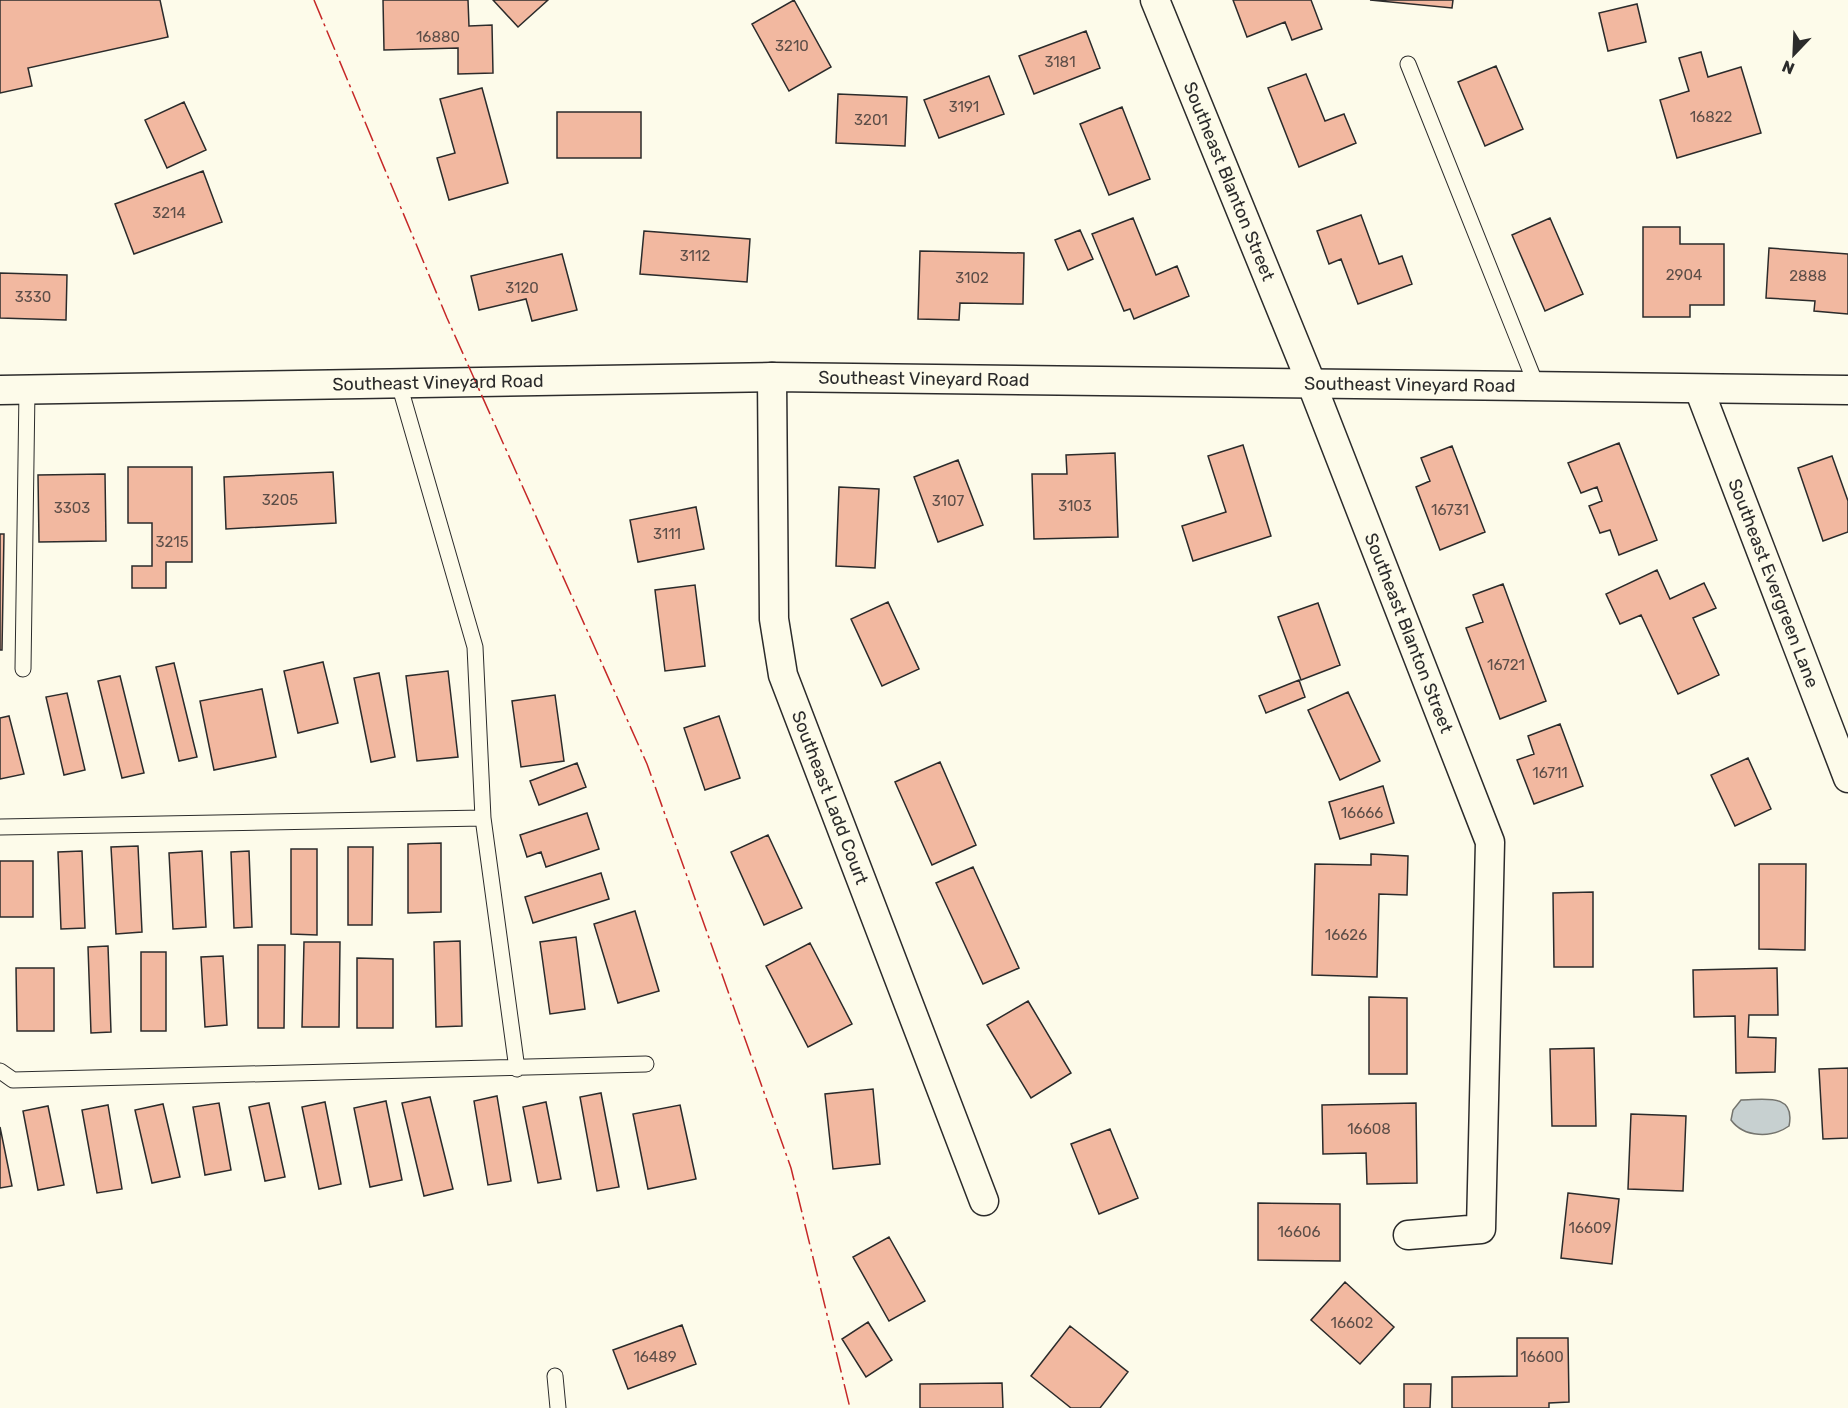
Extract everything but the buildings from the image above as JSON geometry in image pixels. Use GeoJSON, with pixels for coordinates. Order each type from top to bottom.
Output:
{"type":"FeatureCollection","features":[{"type":"Feature","properties":{"kind":"street","name":"Southeast Blanton Street"},"geometry":{"type":"LineString","coordinates":[[1155,0],[1312,385],[1490,842],[1481,1229],[1408,1235]]}},
{"type":"Feature","properties":{"kind":"street","name":"Southeast Vineyard Road"},"geometry":{"type":"LineString","coordinates":[[14,390],[772,377],[1848,390]]}},
{"type":"Feature","properties":{"kind":"street","name":"Southeast Ladd Court"},"geometry":{"type":"LineString","coordinates":[[772,377],[774,619],[783,675],[984,1201]]}},
{"type":"Feature","properties":{"kind":"street","name":"Southeast Evergreen Lane"},"geometry":{"type":"LineString","coordinates":[[1699,389],[1848,778]]}},
{"type":"Feature","properties":{"kind":"lane"},"geometry":{"type":"LineString","coordinates":[[1408,64],[1536,387]]}},
{"type":"Feature","properties":{"kind":"lane"},"geometry":{"type":"LineString","coordinates":[[399,384],[475,647],[483,818],[517,1069]]}},
{"type":"Feature","properties":{"kind":"lane"},"geometry":{"type":"LineString","coordinates":[[14,390],[23,669]]}},
{"type":"Feature","properties":{"kind":"lane"},"geometry":{"type":"LineString","coordinates":[[0,827],[483,818]]}},
{"type":"Feature","properties":{"kind":"lane"},"geometry":{"type":"LineString","coordinates":[[0,1071],[13,1080],[646,1064]]}},
{"type":"Feature","properties":{"kind":"lane"},"geometry":{"type":"LineString","coordinates":[[555,1376],[558,1408]]}},
{"type":"Feature","properties":{"kind":"shaded area"},"geometry":{"type":"Polygon","coordinates":[[[1768,1099],[1783,1103],[1790,1115],[1789,1126],[1767,1134],[1743,1130],[1731,1120],[1733,1110],[1741,1100],[1768,1099]]]}},
{"type":"Feature","properties":{"kind":"power"},"geometry":{"type":"LineString","coordinates":[[314,0],[447,318],[647,764],[791,1168],[850,1408]]}}]}
